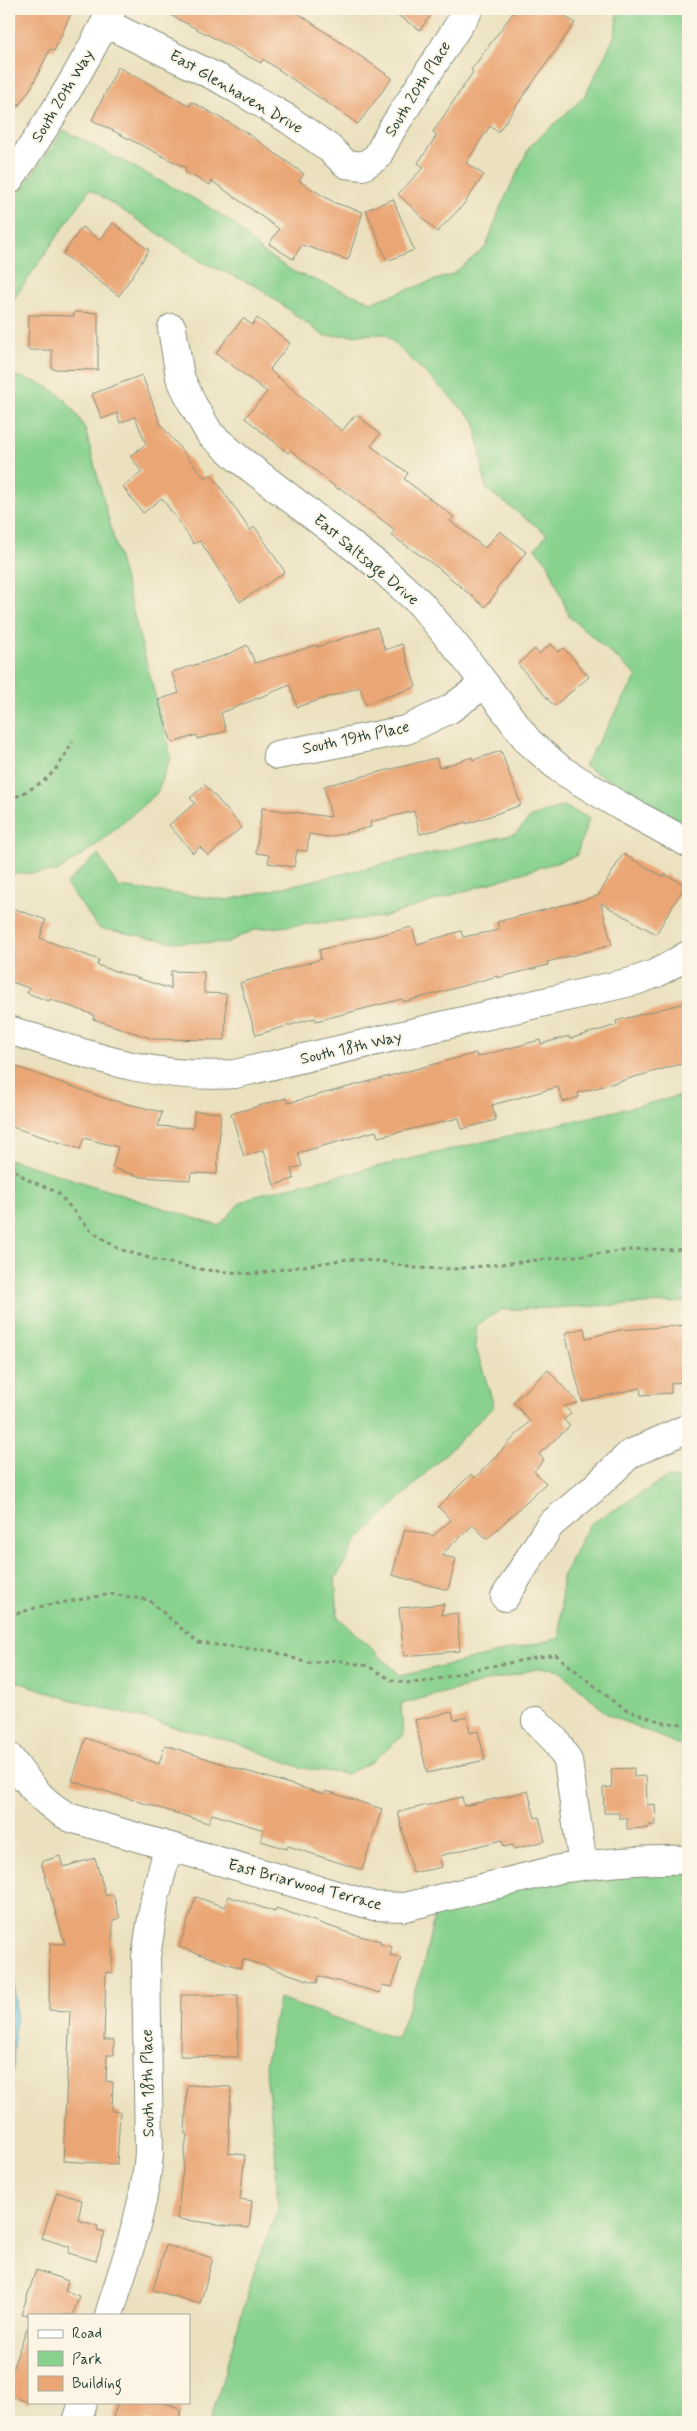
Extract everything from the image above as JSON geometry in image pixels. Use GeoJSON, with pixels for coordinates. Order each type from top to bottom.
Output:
{"type":"FeatureCollection","features":[{"type":"Feature","properties":{"kind":"street","name":"South 20th Place"},"geometry":{"type":"LineString","coordinates":[[363,166],[377,157],[392,129],[470,9]]}},
{"type":"Feature","properties":{"kind":"street","name":"East Glenhaven Drive"},"geometry":{"type":"LineString","coordinates":[[108,16],[288,119],[329,148],[346,164],[363,166]]}},
{"type":"Feature","properties":{"kind":"street","name":"South 20th Way"},"geometry":{"type":"LineString","coordinates":[[9,180],[43,132],[74,83],[108,16]]}},
{"type":"Feature","properties":{"kind":"street","name":"East Saltsage Drive"},"geometry":{"type":"LineString","coordinates":[[172,328],[180,377],[193,405],[210,434],[239,459],[380,567],[420,603],[463,655],[483,684],[528,741],[560,768],[622,807],[688,843]]}},
{"type":"Feature","properties":{"kind":"street","name":"South 19th Place"},"geometry":{"type":"LineString","coordinates":[[277,755],[406,730],[450,709],[483,684]]}},
{"type":"Feature","properties":{"kind":"street","name":"South 18th Way"},"geometry":{"type":"LineString","coordinates":[[9,1030],[136,1068],[183,1075],[235,1074],[634,981],[657,973],[688,955]]}},
{"type":"Feature","properties":{"kind":"street"},"geometry":{"type":"LineString","coordinates":[[505,1597],[550,1525],[592,1490],[624,1446],[688,1428]]}},
{"type":"Feature","properties":{"kind":"street"},"geometry":{"type":"LineString","coordinates":[[536,1721],[556,1741],[568,1761],[583,1866]]}},
{"type":"Feature","properties":{"kind":"street","name":"East Briarwood Terrace"},"geometry":{"type":"LineString","coordinates":[[9,1757],[37,1795],[52,1808],[71,1818],[168,1848],[374,1906],[405,1907],[560,1869],[644,1859],[688,1860]]}},
{"type":"Feature","properties":{"kind":"street","name":"South 18th Place"},"geometry":{"type":"LineString","coordinates":[[109,2314],[142,2206],[147,2182],[149,2153],[146,1957],[155,1898],[168,1848]]}},
{"type":"Feature","properties":{"kind":"street"},"geometry":{"type":"LineString","coordinates":[[77,2422],[82,2404]]}},
{"type":"Feature","properties":{"kind":"path"},"geometry":{"type":"LineString","coordinates":[[9,801],[46,781],[56,770],[73,742]]}},
{"type":"Feature","properties":{"kind":"path"},"geometry":{"type":"LineString","coordinates":[[9,1165],[26,1179],[57,1192],[90,1231],[119,1249],[159,1261],[205,1270],[253,1274],[348,1259],[380,1261],[413,1268],[455,1269],[641,1249],[688,1250]]}},
{"type":"Feature","properties":{"kind":"path"},"geometry":{"type":"LineString","coordinates":[[9,1616],[38,1607],[111,1594],[149,1600],[198,1643],[272,1651],[308,1663],[336,1660],[368,1666],[391,1680],[409,1683],[432,1681],[471,1670],[556,1654],[623,1709],[665,1723],[688,1724]]}},
{"type":"Feature","properties":{"kind":"green space"},"geometry":{"type":"Polygon","coordinates":[[[618,9],[688,9],[688,825],[584,766],[637,676],[569,616],[548,563],[535,549],[547,534],[486,489],[475,421],[385,334],[324,336],[258,287],[202,262],[90,189],[9,306],[9,207],[64,130],[202,203],[233,223],[261,251],[294,272],[372,302],[453,274],[486,247],[501,206],[530,146],[585,96],[615,35],[618,9]]]}},
{"type":"Feature","properties":{"kind":"green space"},"geometry":{"type":"Polygon","coordinates":[[[19,377],[42,384],[59,395],[73,409],[85,429],[171,756],[157,793],[99,843],[57,872],[9,874],[9,378],[19,377]]]}},
{"type":"Feature","properties":{"kind":"green space"},"geometry":{"type":"Polygon","coordinates":[[[563,806],[589,818],[576,856],[383,917],[256,929],[226,943],[173,942],[99,928],[66,884],[98,854],[118,887],[228,900],[515,834],[531,817],[563,806]]]}},
{"type":"Feature","properties":{"kind":"green space"},"geometry":{"type":"Polygon","coordinates":[[[688,1094],[688,1302],[501,1310],[477,1325],[475,1345],[494,1406],[357,1541],[335,1579],[338,1617],[401,1676],[560,1638],[562,1577],[589,1525],[666,1478],[688,1479],[688,1745],[677,1744],[607,1714],[559,1669],[540,1668],[401,1704],[403,1736],[371,1762],[347,1774],[302,1768],[234,1742],[75,1701],[9,1679],[9,1159],[219,1226],[239,1204],[256,1195],[688,1094]]]}},
{"type":"Feature","properties":{"kind":"green space"},"geometry":{"type":"Polygon","coordinates":[[[688,1860],[688,2422],[210,2422],[257,2262],[278,2209],[275,2148],[265,2065],[279,1999],[397,2039],[423,1967],[438,1898],[688,1860]]]}},
{"type":"Feature","properties":{"kind":"water"},"geometry":{"type":"Polygon","coordinates":[[[9,1956],[16,2011],[9,2139],[9,1956]]]}},
{"type":"Feature","properties":{"kind":"building"},"geometry":{"type":"Polygon","coordinates":[[[9,9],[73,9],[54,51],[50,49],[32,86],[9,120],[9,9]]]}},
{"type":"Feature","properties":{"kind":"building"},"geometry":{"type":"Polygon","coordinates":[[[159,9],[292,9],[392,78],[358,124],[263,59],[261,63],[159,9]]]}},
{"type":"Feature","properties":{"kind":"building"},"geometry":{"type":"Polygon","coordinates":[[[388,9],[435,9],[420,30],[388,9]]]}},
{"type":"Feature","properties":{"kind":"building"},"geometry":{"type":"Polygon","coordinates":[[[516,9],[556,9],[575,23],[498,132],[490,126],[466,163],[484,175],[463,205],[437,232],[398,194],[424,167],[418,163],[437,135],[433,132],[473,72],[471,70],[516,9]]]}},
{"type":"Feature","properties":{"kind":"building"},"geometry":{"type":"Polygon","coordinates":[[[118,67],[190,106],[192,102],[244,131],[304,174],[299,181],[335,203],[363,212],[348,260],[302,245],[293,259],[269,244],[279,229],[212,181],[210,185],[185,172],[186,168],[92,120],[118,67]]]}},
{"type":"Feature","properties":{"kind":"building"},"geometry":{"type":"Polygon","coordinates":[[[393,199],[414,250],[387,261],[366,210],[393,199]]]}},
{"type":"Feature","properties":{"kind":"building"},"geometry":{"type":"Polygon","coordinates":[[[113,223],[149,250],[119,296],[63,254],[82,227],[100,240],[113,223]]]}},
{"type":"Feature","properties":{"kind":"building"},"geometry":{"type":"Polygon","coordinates":[[[74,312],[98,313],[98,370],[52,369],[52,350],[28,350],[29,315],[74,316],[74,312]]]}},
{"type":"Feature","properties":{"kind":"building"},"geometry":{"type":"Polygon","coordinates":[[[243,318],[252,325],[257,318],[290,343],[270,369],[272,372],[342,431],[356,414],[380,434],[371,446],[408,473],[404,479],[454,517],[450,521],[485,548],[500,531],[526,552],[496,589],[498,591],[485,607],[437,567],[391,535],[395,530],[340,488],[339,490],[291,450],[288,453],[245,418],[267,392],[216,353],[243,318]]]}},
{"type":"Feature","properties":{"kind":"building"},"geometry":{"type":"Polygon","coordinates":[[[142,375],[161,425],[205,478],[211,474],[250,530],[255,527],[285,572],[240,602],[200,541],[194,544],[162,498],[143,513],[123,487],[142,472],[130,456],[146,444],[135,417],[120,423],[117,413],[102,419],[92,394],[142,375]]]}},
{"type":"Feature","properties":{"kind":"building"},"geometry":{"type":"Polygon","coordinates":[[[377,627],[385,650],[402,644],[416,687],[365,704],[360,687],[297,707],[290,685],[221,713],[226,731],[198,739],[197,735],[172,743],[158,700],[179,693],[172,672],[224,656],[247,645],[255,663],[317,645],[317,647],[377,627]]]}},
{"type":"Feature","properties":{"kind":"building"},"geometry":{"type":"Polygon","coordinates":[[[551,644],[558,652],[564,648],[589,677],[554,706],[518,664],[535,649],[539,654],[551,644]]]}},
{"type":"Feature","properties":{"kind":"building"},"geometry":{"type":"Polygon","coordinates":[[[501,751],[521,805],[467,824],[467,822],[420,834],[414,811],[370,822],[371,827],[329,837],[309,834],[307,851],[297,850],[294,867],[268,863],[269,855],[256,853],[262,808],[331,817],[324,786],[436,758],[439,768],[472,757],[473,760],[501,751]]]}},
{"type":"Feature","properties":{"kind":"building"},"geometry":{"type":"Polygon","coordinates":[[[205,785],[242,827],[208,856],[200,847],[193,853],[169,825],[195,803],[190,798],[205,785]]]}},
{"type":"Feature","properties":{"kind":"building"},"geometry":{"type":"Polygon","coordinates":[[[623,854],[664,877],[665,874],[685,885],[656,934],[601,903],[612,945],[547,962],[548,965],[497,978],[497,976],[403,1002],[402,999],[316,1021],[315,1018],[256,1035],[240,983],[321,959],[319,950],[412,927],[417,944],[461,931],[463,937],[499,930],[497,922],[598,896],[623,854]]]}},
{"type":"Feature","properties":{"kind":"building"},"geometry":{"type":"Polygon","coordinates":[[[12,908],[46,920],[40,938],[99,960],[97,965],[171,989],[171,971],[204,972],[204,993],[226,994],[225,1040],[153,1039],[93,1019],[94,1015],[27,993],[29,988],[9,981],[9,917],[12,908]]]}},
{"type":"Feature","properties":{"kind":"building"},"geometry":{"type":"Polygon","coordinates":[[[688,1002],[688,1062],[578,1093],[579,1097],[563,1102],[558,1087],[492,1105],[496,1120],[462,1129],[459,1118],[378,1137],[376,1131],[298,1153],[302,1166],[291,1169],[294,1179],[274,1185],[264,1150],[244,1156],[231,1114],[286,1098],[288,1103],[476,1053],[477,1057],[540,1040],[541,1044],[569,1036],[569,1039],[617,1025],[616,1021],[688,1002]]]}},
{"type":"Feature","properties":{"kind":"building"},"geometry":{"type":"Polygon","coordinates":[[[9,1064],[107,1099],[162,1112],[158,1126],[193,1128],[194,1111],[221,1113],[217,1174],[191,1173],[190,1180],[142,1177],[112,1168],[118,1147],[84,1138],[80,1149],[9,1126],[9,1064]]]}},
{"type":"Feature","properties":{"kind":"building"},"geometry":{"type":"Polygon","coordinates":[[[688,1325],[688,1382],[671,1383],[671,1393],[641,1395],[640,1388],[582,1401],[565,1333],[584,1328],[586,1338],[620,1330],[688,1325]]]}},
{"type":"Feature","properties":{"kind":"building"},"geometry":{"type":"Polygon","coordinates":[[[548,1370],[578,1403],[564,1406],[571,1413],[564,1420],[570,1426],[539,1454],[544,1460],[534,1471],[546,1483],[487,1539],[473,1525],[441,1555],[456,1559],[448,1590],[392,1575],[405,1529],[433,1536],[451,1520],[438,1507],[471,1474],[475,1478],[530,1421],[513,1402],[548,1370]]]}},
{"type":"Feature","properties":{"kind":"building"},"geometry":{"type":"Polygon","coordinates":[[[444,1604],[441,1615],[457,1613],[460,1651],[404,1656],[399,1608],[444,1604]]]}},
{"type":"Feature","properties":{"kind":"building"},"geometry":{"type":"Polygon","coordinates":[[[452,1712],[454,1720],[467,1717],[470,1733],[478,1731],[485,1760],[427,1773],[415,1720],[452,1712]]]}},
{"type":"Feature","properties":{"kind":"building"},"geometry":{"type":"Polygon","coordinates":[[[86,1738],[159,1764],[165,1745],[242,1770],[324,1794],[326,1791],[382,1809],[362,1870],[288,1846],[287,1849],[261,1841],[264,1830],[212,1814],[208,1823],[72,1781],[86,1738]]]}},
{"type":"Feature","properties":{"kind":"building"},"geometry":{"type":"Polygon","coordinates":[[[634,1768],[634,1777],[646,1776],[647,1805],[655,1804],[656,1825],[649,1825],[649,1828],[627,1829],[627,1818],[619,1818],[619,1813],[604,1813],[603,1788],[612,1787],[611,1769],[634,1768]]]}},
{"type":"Feature","properties":{"kind":"building"},"geometry":{"type":"Polygon","coordinates":[[[528,1791],[535,1818],[539,1817],[545,1841],[514,1849],[513,1845],[504,1847],[502,1840],[439,1856],[442,1867],[413,1873],[398,1812],[462,1797],[464,1806],[528,1791]]]}},
{"type":"Feature","properties":{"kind":"building"},"geometry":{"type":"Polygon","coordinates":[[[60,1856],[63,1867],[95,1858],[106,1896],[113,1894],[120,1918],[113,1920],[112,1973],[106,1972],[104,2040],[114,2040],[114,2055],[107,2055],[106,2081],[113,2082],[112,2111],[120,2112],[117,2164],[63,2161],[70,2011],[49,2010],[50,1943],[65,1944],[41,1862],[60,1856]]]}},
{"type":"Feature","properties":{"kind":"building"},"geometry":{"type":"Polygon","coordinates":[[[228,1896],[275,1912],[276,1908],[352,1934],[381,1941],[380,1944],[392,1947],[390,1955],[401,1958],[392,1987],[382,1985],[380,1993],[319,1976],[317,1983],[243,1959],[240,1968],[179,1947],[196,1897],[225,1907],[228,1896]]]}},
{"type":"Feature","properties":{"kind":"building"},"geometry":{"type":"Polygon","coordinates":[[[181,1995],[238,1995],[238,2057],[180,2056],[181,1995]]]}},
{"type":"Feature","properties":{"kind":"building"},"geometry":{"type":"Polygon","coordinates":[[[187,2085],[231,2087],[228,2153],[245,2155],[240,2199],[252,2201],[249,2228],[177,2219],[187,2134],[185,2134],[187,2085]]]}},
{"type":"Feature","properties":{"kind":"building"},"geometry":{"type":"Polygon","coordinates":[[[57,2192],[82,2200],[78,2220],[98,2226],[97,2230],[105,2232],[96,2261],[68,2253],[70,2247],[42,2238],[57,2192]]]}},
{"type":"Feature","properties":{"kind":"building"},"geometry":{"type":"Polygon","coordinates":[[[166,2245],[213,2258],[200,2304],[153,2290],[166,2245]]]}},
{"type":"Feature","properties":{"kind":"building"},"geometry":{"type":"Polygon","coordinates":[[[36,2270],[68,2281],[65,2291],[79,2296],[73,2314],[21,2315],[36,2270]]]}},
{"type":"Feature","properties":{"kind":"building"},"geometry":{"type":"Polygon","coordinates":[[[28,2328],[28,2403],[9,2396],[9,2378],[28,2328]]]}},
{"type":"Feature","properties":{"kind":"building"},"geometry":{"type":"Polygon","coordinates":[[[117,2404],[168,2404],[182,2409],[178,2422],[128,2422],[113,2417],[117,2404]]]}}]}
